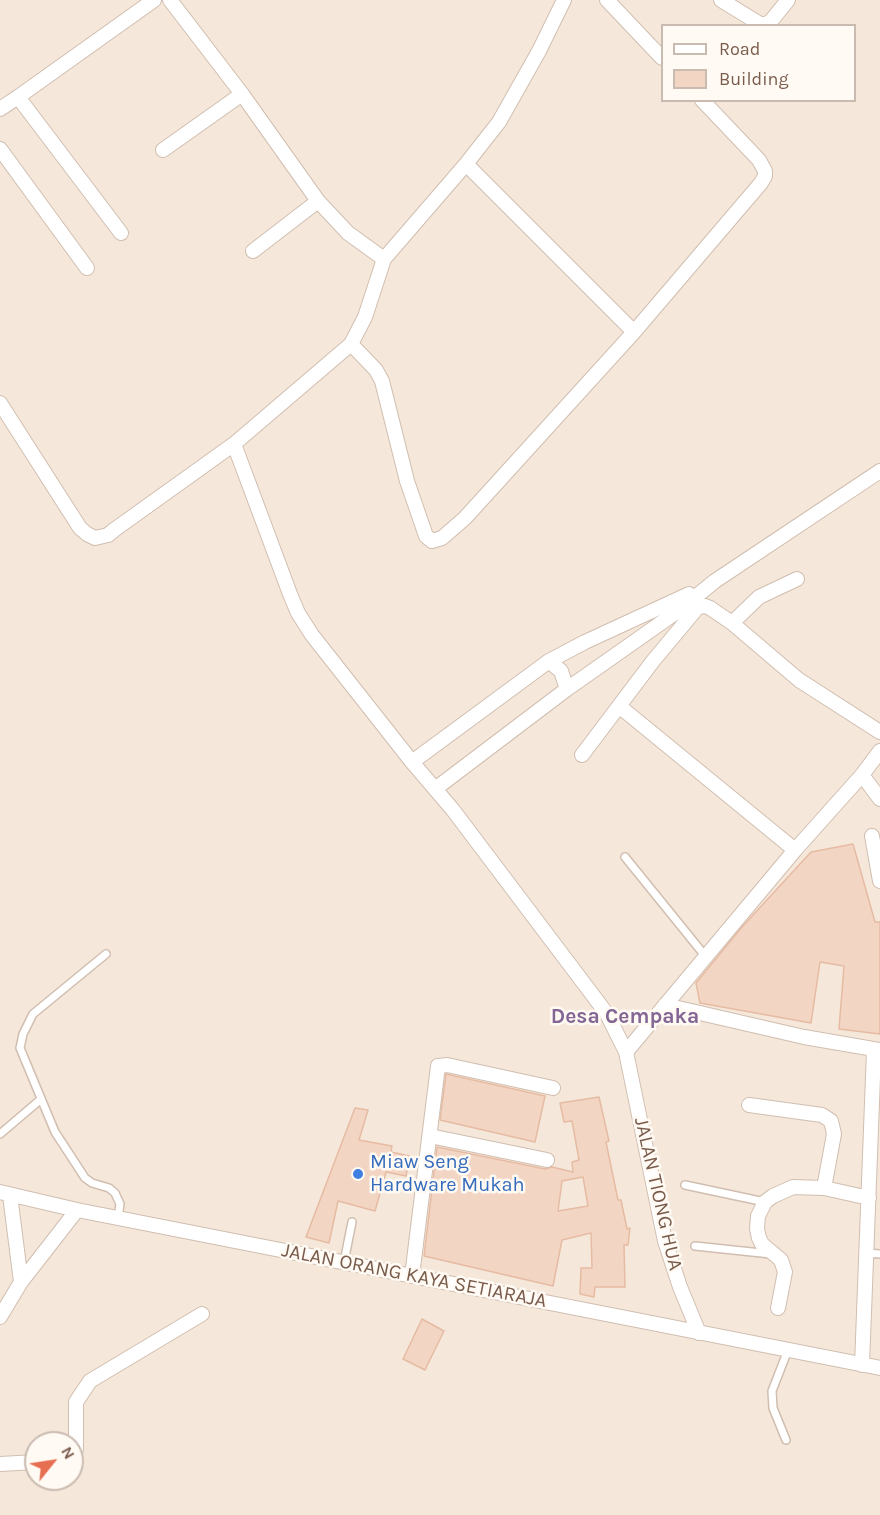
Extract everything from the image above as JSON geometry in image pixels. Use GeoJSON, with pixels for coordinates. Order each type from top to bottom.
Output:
{"type":"FeatureCollection","features":[{"type":"Feature","properties":{"kind":"street"},"geometry":{"type":"LineString","coordinates":[[0,110],[154,0]]}},
{"type":"Feature","properties":{"kind":"street"},"geometry":{"type":"LineString","coordinates":[[170,0],[242,94],[318,201],[348,233],[384,259]]}},
{"type":"Feature","properties":{"kind":"street"},"geometry":{"type":"LineString","coordinates":[[0,402],[80,528],[95,538],[114,531],[234,444],[351,344],[365,317],[384,259],[466,164],[509,107],[564,0]]}},
{"type":"Feature","properties":{"kind":"street"},"geometry":{"type":"LineString","coordinates":[[607,0],[661,56]]}},
{"type":"Feature","properties":{"kind":"street"},"geometry":{"type":"LineString","coordinates":[[721,0],[760,24],[771,21],[788,0]]}},
{"type":"Feature","properties":{"kind":"street"},"geometry":{"type":"LineString","coordinates":[[163,150],[242,94]]}},
{"type":"Feature","properties":{"kind":"street"},"geometry":{"type":"LineString","coordinates":[[18,97],[121,233]]}},
{"type":"Feature","properties":{"kind":"street"},"geometry":{"type":"LineString","coordinates":[[351,344],[376,370],[382,381],[416,508],[426,536],[432,541],[442,538],[458,526],[634,332],[756,190],[765,176],[759,160],[704,102]]}},
{"type":"Feature","properties":{"kind":"street"},"geometry":{"type":"LineString","coordinates":[[0,149],[87,268]]}},
{"type":"Feature","properties":{"kind":"street"},"geometry":{"type":"LineString","coordinates":[[466,164],[634,332]]}},
{"type":"Feature","properties":{"kind":"street"},"geometry":{"type":"LineString","coordinates":[[253,251],[318,201]]}},
{"type":"Feature","properties":{"kind":"street","name":"JALAN TIONG HUA"},"geometry":{"type":"LineString","coordinates":[[234,444],[281,574],[298,613],[312,635],[435,789],[607,1014],[626,1053],[665,1241],[680,1287],[699,1333]]}},
{"type":"Feature","properties":{"kind":"street"},"geometry":{"type":"LineString","coordinates":[[435,789],[567,689],[678,611],[715,581],[880,471]]}},
{"type":"Feature","properties":{"kind":"street"},"geometry":{"type":"LineString","coordinates":[[732,623],[759,597],[796,579]]}},
{"type":"Feature","properties":{"kind":"street"},"geometry":{"type":"LineString","coordinates":[[412,762],[549,662],[585,642],[715,581]]}},
{"type":"Feature","properties":{"kind":"street"},"geometry":{"type":"LineString","coordinates":[[582,755],[653,661],[698,607],[705,606],[732,623],[799,680],[880,732]]}},
{"type":"Feature","properties":{"kind":"street"},"geometry":{"type":"LineString","coordinates":[[549,662],[561,671],[567,689]]}},
{"type":"Feature","properties":{"kind":"street"},"geometry":{"type":"LineString","coordinates":[[619,706],[795,850]]}},
{"type":"Feature","properties":{"kind":"street"},"geometry":{"type":"LineString","coordinates":[[626,1053],[880,751]]}},
{"type":"Feature","properties":{"kind":"street"},"geometry":{"type":"LineString","coordinates":[[862,775],[880,799]]}},
{"type":"Feature","properties":{"kind":"street"},"geometry":{"type":"LineString","coordinates":[[872,836],[880,881]]}},
{"type":"Feature","properties":{"kind":"street"},"geometry":{"type":"LineString","coordinates":[[665,1005],[804,1037],[877,1050],[869,1198],[873,1253],[862,1365]]}},
{"type":"Feature","properties":{"kind":"street"},"geometry":{"type":"LineString","coordinates":[[412,1276],[438,1066],[553,1088]]}},
{"type":"Feature","properties":{"kind":"street"},"geometry":{"type":"LineString","coordinates":[[748,1105],[822,1115],[831,1121],[834,1134],[824,1188]]}},
{"type":"Feature","properties":{"kind":"street"},"geometry":{"type":"LineString","coordinates":[[430,1136],[547,1160]]}},
{"type":"Feature","properties":{"kind":"street"},"geometry":{"type":"LineString","coordinates":[[778,1308],[785,1272],[781,1260],[762,1244],[759,1238],[758,1216],[765,1202],[793,1187],[824,1188],[869,1198]]}},
{"type":"Feature","properties":{"kind":"street"},"geometry":{"type":"LineString","coordinates":[[5,1194],[21,1281]]}},
{"type":"Feature","properties":{"kind":"street","name":"JALAN ORANG KAYA SETIARAJA"},"geometry":{"type":"LineString","coordinates":[[5,1194],[880,1368]]}},
{"type":"Feature","properties":{"kind":"street"},"geometry":{"type":"LineString","coordinates":[[0,1317],[21,1281],[77,1210]]}},
{"type":"Feature","properties":{"kind":"street"},"geometry":{"type":"LineString","coordinates":[[76,1431],[76,1402],[90,1381],[202,1314]]}},
{"type":"Feature","properties":{"kind":"street"},"geometry":{"type":"LineString","coordinates":[[0,1464],[24,1463]]}},
{"type":"Feature","properties":{"kind":"lane"},"geometry":{"type":"LineString","coordinates":[[625,856],[706,957]]}},
{"type":"Feature","properties":{"kind":"lane"},"geometry":{"type":"LineString","coordinates":[[106,954],[33,1014],[23,1034],[20,1048],[55,1132],[78,1170],[92,1183],[115,1193],[120,1204],[118,1218]]}},
{"type":"Feature","properties":{"kind":"lane"},"geometry":{"type":"LineString","coordinates":[[0,1134],[40,1100]]}},
{"type":"Feature","properties":{"kind":"lane"},"geometry":{"type":"LineString","coordinates":[[685,1185],[765,1202]]}},
{"type":"Feature","properties":{"kind":"lane"},"geometry":{"type":"LineString","coordinates":[[344,1262],[352,1222]]}},
{"type":"Feature","properties":{"kind":"lane"},"geometry":{"type":"LineString","coordinates":[[695,1246],[776,1255]]}},
{"type":"Feature","properties":{"kind":"lane"},"geometry":{"type":"LineString","coordinates":[[786,1440],[773,1408],[772,1391],[788,1350]]}},
{"type":"Feature","properties":{"kind":"shaded area"},"geometry":{"type":"Polygon","coordinates":[[[0,0],[880,0],[880,1515],[0,1515],[0,0]]]}},
{"type":"Feature","properties":{"kind":"building"},"geometry":{"type":"Polygon","coordinates":[[[853,844],[875,922],[880,922],[880,1034],[839,1029],[844,966],[820,962],[811,1023],[700,1003],[696,983],[742,927],[811,852],[853,844]]]}},
{"type":"Feature","properties":{"kind":"building"},"geometry":{"type":"Polygon","coordinates":[[[446,1074],[545,1096],[535,1142],[440,1120],[446,1074]]]}},
{"type":"Feature","properties":{"kind":"building"},"geometry":{"type":"Polygon","coordinates":[[[599,1097],[609,1141],[606,1142],[618,1200],[621,1200],[627,1229],[630,1228],[628,1245],[624,1245],[625,1287],[595,1287],[594,1297],[580,1294],[581,1268],[592,1268],[591,1233],[562,1240],[553,1286],[424,1256],[437,1147],[545,1169],[552,1167],[573,1172],[572,1162],[579,1160],[572,1121],[564,1122],[560,1103],[599,1097]],[[583,1177],[562,1181],[558,1211],[588,1206],[583,1177]]]}},
{"type":"Feature","properties":{"kind":"building","name":"Miaw Seng Hardware Mukah"},"geometry":{"type":"Polygon","coordinates":[[[355,1108],[368,1110],[359,1140],[392,1146],[391,1152],[410,1156],[406,1176],[386,1172],[375,1211],[338,1201],[329,1243],[306,1237],[355,1108]]]}},
{"type":"Feature","properties":{"kind":"building"},"geometry":{"type":"Polygon","coordinates":[[[422,1319],[444,1331],[425,1370],[403,1359],[422,1319]]]}},
{"type":"Feature","properties":{"kind":"place","name":"Miaw Seng Hardware Mukah"},"geometry":{"type":"Point","coordinates":[358,1174]}},
{"type":"Feature","properties":{"kind":"district","name":"Desa Cempaka"},"geometry":{"type":"Point","coordinates":[625,1017]}}]}
